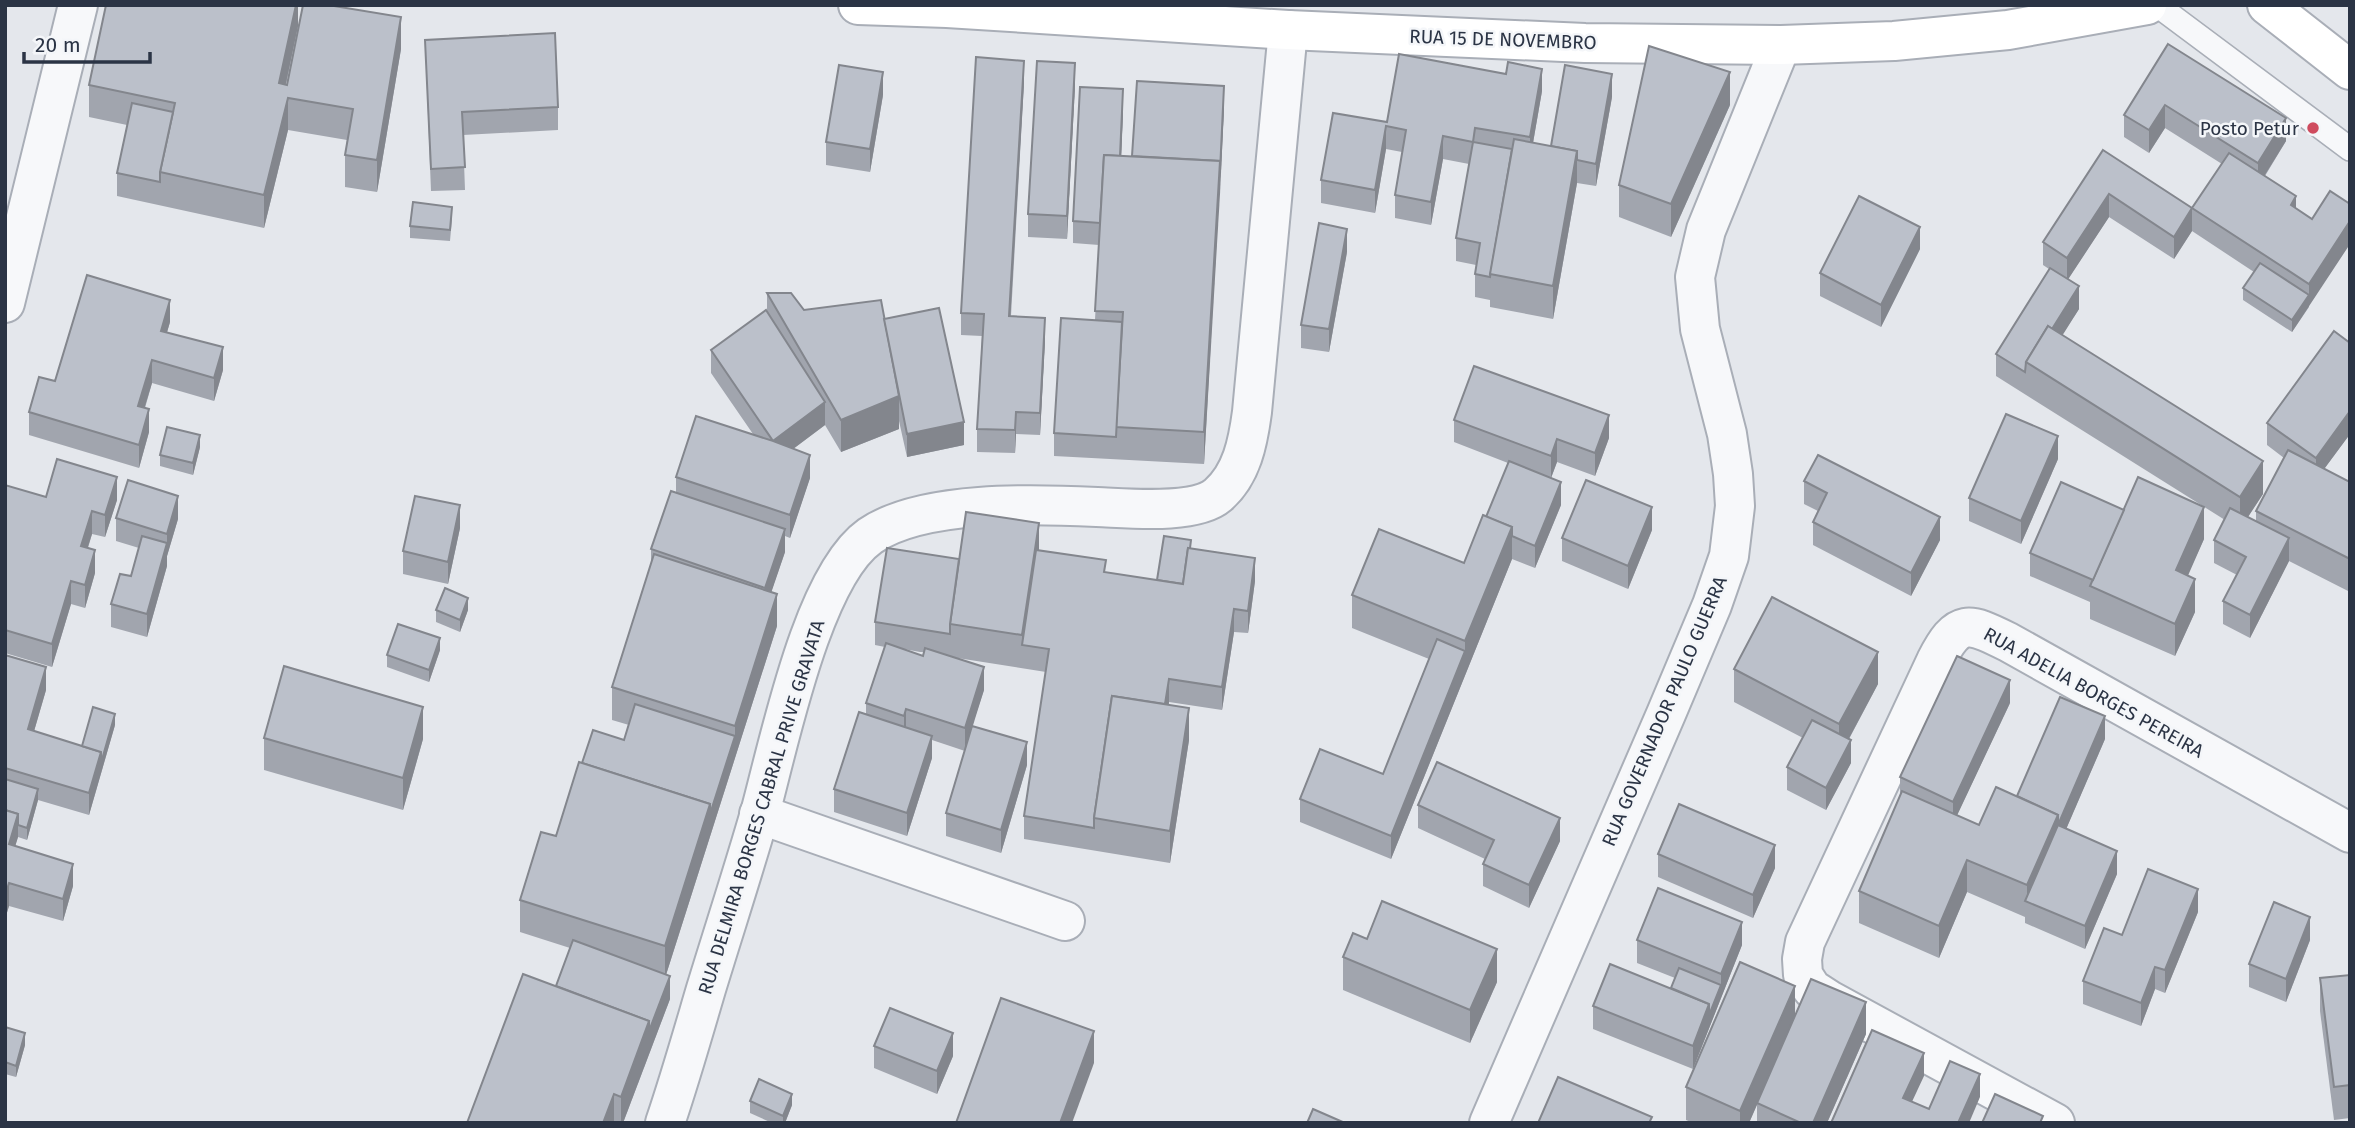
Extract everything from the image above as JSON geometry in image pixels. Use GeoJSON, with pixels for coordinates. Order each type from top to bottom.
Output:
{"type":"FeatureCollection","features":[{"type":"Feature","properties":{"kind":"main road","name":"RUA 15 DE NOVEMBRO"},"geometry":{"type":"LineString","coordinates":[[858,5],[947,8],[1288,30],[1585,43],[1781,45],[1894,41],[2008,30],[2147,5]]}},
{"type":"Feature","properties":{"kind":"main road"},"geometry":{"type":"LineString","coordinates":[[2267,5],[2350,70]]}},
{"type":"Feature","properties":{"kind":"street"},"geometry":{"type":"LineString","coordinates":[[5,303],[78,5]]}},
{"type":"Feature","properties":{"kind":"street","name":"RUA DELMIRA BORGES CABRAL PRIVE GRAVATA"},"geometry":{"type":"LineString","coordinates":[[677,1119],[799,671],[833,581],[848,559],[869,537],[898,522],[936,510],[1050,505],[1160,509],[1198,505],[1217,496],[1237,471],[1248,440],[1252,412],[1288,30]]}},
{"type":"Feature","properties":{"kind":"street","name":"RUA GOVERNADOR PAULO GUERRA"},"geometry":{"type":"LineString","coordinates":[[1489,1123],[1666,715],[1712,606],[1729,556],[1735,506],[1733,474],[1727,434],[1700,329],[1695,277],[1706,230],[1781,45]]}},
{"type":"Feature","properties":{"kind":"street","name":"RUA ADELIA BORGES PEREIRA"},"geometry":{"type":"LineString","coordinates":[[2055,1123],[1837,1005],[1819,994],[1808,983],[1801,970],[1805,942],[1936,661],[1949,639],[1962,628],[1979,628],[2008,642],[2350,833]]}},
{"type":"Feature","properties":{"kind":"street"},"geometry":{"type":"LineString","coordinates":[[760,814],[1065,920]]}},
{"type":"Feature","properties":{"kind":"lane"},"geometry":{"type":"LineString","coordinates":[[2157,5],[2350,149]]}},
{"type":"Feature","properties":{"kind":"building"},"geometry":{"type":"Polygon","coordinates":[[[106,5],[296,5],[279,83],[287,85],[303,5],[328,5],[401,17],[377,160],[345,155],[353,109],[288,98],[264,195],[160,172],[175,103],[89,85],[106,5]]]}},
{"type":"Feature","properties":{"kind":"building"},"geometry":{"type":"Polygon","coordinates":[[[555,33],[558,107],[462,112],[465,167],[431,169],[425,40],[555,33]]]}},
{"type":"Feature","properties":{"kind":"building"},"geometry":{"type":"Polygon","coordinates":[[[2168,44],[2286,118],[2258,163],[2165,105],[2149,130],[2124,115],[2168,44]]]}},
{"type":"Feature","properties":{"kind":"building"},"geometry":{"type":"Polygon","coordinates":[[[1649,46],[1730,72],[1671,204],[1619,185],[1649,46]]]}},
{"type":"Feature","properties":{"kind":"building"},"geometry":{"type":"Polygon","coordinates":[[[1399,54],[1506,74],[1508,62],[1542,69],[1530,137],[1475,128],[1473,142],[1443,136],[1431,202],[1395,195],[1406,130],[1386,126],[1375,190],[1321,180],[1333,113],[1387,122],[1399,54]]]}},
{"type":"Feature","properties":{"kind":"building"},"geometry":{"type":"Polygon","coordinates":[[[976,57],[1024,61],[1009,316],[1045,318],[1040,413],[1016,412],[1015,430],[977,429],[984,314],[961,313],[976,57]]]}},
{"type":"Feature","properties":{"kind":"building"},"geometry":{"type":"Polygon","coordinates":[[[1037,61],[1075,63],[1067,216],[1028,214],[1037,61]]]}},
{"type":"Feature","properties":{"kind":"building"},"geometry":{"type":"Polygon","coordinates":[[[839,65],[883,72],[870,149],[826,142],[839,65]]]}},
{"type":"Feature","properties":{"kind":"building"},"geometry":{"type":"Polygon","coordinates":[[[1565,65],[1612,74],[1596,164],[1577,160],[1577,151],[1551,146],[1565,65]]]}},
{"type":"Feature","properties":{"kind":"building"},"geometry":{"type":"Polygon","coordinates":[[[1137,81],[1224,86],[1220,171],[1220,161],[1132,156],[1137,81]]]}},
{"type":"Feature","properties":{"kind":"building"},"geometry":{"type":"Polygon","coordinates":[[[1080,87],[1123,89],[1120,156],[1104,155],[1100,223],[1073,221],[1080,87]]]}},
{"type":"Feature","properties":{"kind":"building"},"geometry":{"type":"Polygon","coordinates":[[[132,103],[173,112],[160,182],[117,173],[132,103]]]}},
{"type":"Feature","properties":{"kind":"building"},"geometry":{"type":"Polygon","coordinates":[[[1514,139],[1577,151],[1553,286],[1490,274],[1514,139]]]}},
{"type":"Feature","properties":{"kind":"building"},"geometry":{"type":"Polygon","coordinates":[[[1473,142],[1512,149],[1490,277],[1475,274],[1480,243],[1456,238],[1473,142]]]}},
{"type":"Feature","properties":{"kind":"building"},"geometry":{"type":"Polygon","coordinates":[[[2103,150],[2192,208],[2174,237],[2109,194],[2067,258],[2043,242],[2103,150]]]}},
{"type":"Feature","properties":{"kind":"building"},"geometry":{"type":"Polygon","coordinates":[[[2229,153],[2296,196],[2291,205],[2312,219],[2330,191],[2350,204],[2350,221],[2309,284],[2192,208],[2229,153]]]}},
{"type":"Feature","properties":{"kind":"building"},"geometry":{"type":"Polygon","coordinates":[[[1104,155],[1220,161],[1204,432],[1116,427],[1123,312],[1095,311],[1104,155]]]}},
{"type":"Feature","properties":{"kind":"building"},"geometry":{"type":"Polygon","coordinates":[[[1859,196],[1920,227],[1881,305],[1820,273],[1859,196]]]}},
{"type":"Feature","properties":{"kind":"building"},"geometry":{"type":"Polygon","coordinates":[[[413,202],[452,207],[450,230],[410,226],[413,202]]]}},
{"type":"Feature","properties":{"kind":"building"},"geometry":{"type":"Polygon","coordinates":[[[1319,223],[1347,229],[1329,329],[1301,325],[1319,223]]]}},
{"type":"Feature","properties":{"kind":"building"},"geometry":{"type":"Polygon","coordinates":[[[2260,263],[2309,295],[2292,320],[2243,288],[2260,263]]]}},
{"type":"Feature","properties":{"kind":"building"},"geometry":{"type":"Polygon","coordinates":[[[2050,268],[2079,286],[2052,329],[2048,326],[2026,362],[2025,372],[1996,354],[2050,268]]]}},
{"type":"Feature","properties":{"kind":"building"},"geometry":{"type":"Polygon","coordinates":[[[87,275],[170,300],[161,331],[223,347],[214,378],[152,360],[138,406],[149,409],[139,445],[29,412],[39,377],[55,381],[87,275]]]}},
{"type":"Feature","properties":{"kind":"building"},"geometry":{"type":"Polygon","coordinates":[[[767,293],[791,293],[804,310],[881,300],[899,396],[841,420],[767,293]]]}},
{"type":"Feature","properties":{"kind":"building"},"geometry":{"type":"Polygon","coordinates":[[[939,308],[964,422],[907,434],[884,319],[939,308]]]}},
{"type":"Feature","properties":{"kind":"building"},"geometry":{"type":"Polygon","coordinates":[[[766,310],[825,402],[773,441],[711,350],[766,310]]]}},
{"type":"Feature","properties":{"kind":"building"},"geometry":{"type":"Polygon","coordinates":[[[1061,318],[1122,322],[1116,437],[1054,433],[1061,318]]]}},
{"type":"Feature","properties":{"kind":"building"},"geometry":{"type":"Polygon","coordinates":[[[2048,326],[2263,461],[2240,497],[2026,362],[2048,326]]]}},
{"type":"Feature","properties":{"kind":"building"},"geometry":{"type":"Polygon","coordinates":[[[2334,331],[2350,343],[2350,411],[2316,458],[2267,423],[2334,331]]]}},
{"type":"Feature","properties":{"kind":"building"},"geometry":{"type":"Polygon","coordinates":[[[1474,366],[1609,415],[1595,453],[1557,439],[1551,456],[1454,420],[1474,366]]]}},
{"type":"Feature","properties":{"kind":"building"},"geometry":{"type":"Polygon","coordinates":[[[2006,414],[2058,436],[2021,521],[1969,498],[2006,414]]]}},
{"type":"Feature","properties":{"kind":"building"},"geometry":{"type":"Polygon","coordinates":[[[696,416],[810,455],[790,515],[676,477],[696,416]]]}},
{"type":"Feature","properties":{"kind":"building"},"geometry":{"type":"Polygon","coordinates":[[[167,427],[200,435],[193,463],[160,455],[167,427]]]}},
{"type":"Feature","properties":{"kind":"building"},"geometry":{"type":"Polygon","coordinates":[[[2288,450],[2350,482],[2350,559],[2256,511],[2288,450]]]}},
{"type":"Feature","properties":{"kind":"building"},"geometry":{"type":"Polygon","coordinates":[[[1818,455],[1940,517],[1911,573],[1813,522],[1827,493],[1804,481],[1818,455]]]}},
{"type":"Feature","properties":{"kind":"building"},"geometry":{"type":"Polygon","coordinates":[[[57,459],[117,477],[105,515],[92,511],[81,546],[95,550],[85,585],[71,581],[52,644],[5,630],[5,485],[46,497],[57,459]]]}},
{"type":"Feature","properties":{"kind":"building"},"geometry":{"type":"Polygon","coordinates":[[[1509,461],[1561,482],[1535,546],[1512,536],[1512,527],[1486,517],[1509,461]]]}},
{"type":"Feature","properties":{"kind":"building"},"geometry":{"type":"Polygon","coordinates":[[[2138,477],[2204,507],[2176,570],[2195,579],[2175,624],[2090,586],[2138,477]]]}},
{"type":"Feature","properties":{"kind":"building"},"geometry":{"type":"Polygon","coordinates":[[[128,480],[178,496],[167,534],[116,518],[128,480]]]}},
{"type":"Feature","properties":{"kind":"building"},"geometry":{"type":"Polygon","coordinates":[[[1586,480],[1652,507],[1628,566],[1562,538],[1586,480]]]}},
{"type":"Feature","properties":{"kind":"building"},"geometry":{"type":"Polygon","coordinates":[[[2061,482],[2124,510],[2093,580],[2030,553],[2061,482]]]}},
{"type":"Feature","properties":{"kind":"building"},"geometry":{"type":"Polygon","coordinates":[[[671,491],[785,529],[765,588],[651,549],[671,491]]]}},
{"type":"Feature","properties":{"kind":"building"},"geometry":{"type":"Polygon","coordinates":[[[415,496],[460,505],[448,562],[403,551],[415,496]]]}},
{"type":"Feature","properties":{"kind":"building"},"geometry":{"type":"Polygon","coordinates":[[[2230,508],[2289,538],[2250,615],[2223,601],[2246,557],[2214,540],[2230,508]]]}},
{"type":"Feature","properties":{"kind":"building"},"geometry":{"type":"Polygon","coordinates":[[[966,512],[1039,523],[1022,635],[950,624],[966,512]]]}},
{"type":"Feature","properties":{"kind":"building"},"geometry":{"type":"Polygon","coordinates":[[[1483,515],[1512,527],[1465,641],[1352,595],[1379,529],[1464,563],[1483,515]]]}},
{"type":"Feature","properties":{"kind":"building"},"geometry":{"type":"Polygon","coordinates":[[[142,536],[167,543],[147,614],[111,604],[120,574],[131,576],[142,536]]]}},
{"type":"Feature","properties":{"kind":"building"},"geometry":{"type":"Polygon","coordinates":[[[1164,536],[1191,540],[1183,584],[1157,580],[1164,536]]]}},
{"type":"Feature","properties":{"kind":"building"},"geometry":{"type":"Polygon","coordinates":[[[887,548],[959,559],[950,634],[875,622],[887,548]]]}},
{"type":"Feature","properties":{"kind":"building"},"geometry":{"type":"Polygon","coordinates":[[[1188,548],[1255,558],[1248,611],[1234,609],[1222,687],[1169,679],[1165,704],[1112,696],[1094,828],[1024,816],[1049,649],[1022,645],[1036,550],[1106,560],[1104,572],[1183,584],[1188,548]]]}},
{"type":"Feature","properties":{"kind":"building"},"geometry":{"type":"Polygon","coordinates":[[[654,554],[777,594],[735,726],[612,687],[654,554]]]}},
{"type":"Feature","properties":{"kind":"building"},"geometry":{"type":"Polygon","coordinates":[[[445,588],[468,598],[460,620],[436,610],[445,588]]]}},
{"type":"Feature","properties":{"kind":"building"},"geometry":{"type":"Polygon","coordinates":[[[1772,597],[1878,652],[1839,724],[1734,669],[1772,597]]]}},
{"type":"Feature","properties":{"kind":"building"},"geometry":{"type":"Polygon","coordinates":[[[398,624],[440,638],[429,670],[387,655],[398,624]]]}},
{"type":"Feature","properties":{"kind":"building"},"geometry":{"type":"Polygon","coordinates":[[[1437,639],[1465,651],[1391,836],[1300,799],[1320,749],[1383,774],[1437,639]]]}},
{"type":"Feature","properties":{"kind":"building"},"geometry":{"type":"Polygon","coordinates":[[[886,643],[923,656],[925,648],[984,667],[965,728],[906,709],[904,716],[866,703],[886,643]]]}},
{"type":"Feature","properties":{"kind":"building"},"geometry":{"type":"Polygon","coordinates":[[[5,655],[46,667],[28,729],[101,752],[89,793],[5,768],[5,655]]]}},
{"type":"Feature","properties":{"kind":"building"},"geometry":{"type":"Polygon","coordinates":[[[1957,656],[2010,680],[1953,802],[1900,777],[1957,656]]]}},
{"type":"Feature","properties":{"kind":"building"},"geometry":{"type":"Polygon","coordinates":[[[284,666],[423,707],[403,778],[264,738],[284,666]]]}},
{"type":"Feature","properties":{"kind":"building"},"geometry":{"type":"Polygon","coordinates":[[[1112,696],[1189,708],[1170,831],[1094,818],[1112,696]]]}},
{"type":"Feature","properties":{"kind":"building"},"geometry":{"type":"Polygon","coordinates":[[[2060,697],[2105,716],[2058,825],[2058,815],[2017,796],[2060,697]]]}},
{"type":"Feature","properties":{"kind":"building"},"geometry":{"type":"Polygon","coordinates":[[[635,704],[735,736],[710,814],[710,804],[582,763],[593,730],[624,740],[635,704]]]}},
{"type":"Feature","properties":{"kind":"building"},"geometry":{"type":"Polygon","coordinates":[[[93,707],[115,714],[101,763],[101,752],[82,746],[93,707]]]}},
{"type":"Feature","properties":{"kind":"building"},"geometry":{"type":"Polygon","coordinates":[[[859,712],[932,736],[907,813],[834,789],[859,712]]]}},
{"type":"Feature","properties":{"kind":"building"},"geometry":{"type":"Polygon","coordinates":[[[1812,720],[1851,740],[1826,788],[1787,767],[1812,720]]]}},
{"type":"Feature","properties":{"kind":"building"},"geometry":{"type":"Polygon","coordinates":[[[972,726],[1027,742],[1001,830],[946,813],[972,726]]]}},
{"type":"Feature","properties":{"kind":"building"},"geometry":{"type":"Polygon","coordinates":[[[579,762],[710,804],[665,946],[520,900],[541,832],[556,836],[579,762]]]}},
{"type":"Feature","properties":{"kind":"building"},"geometry":{"type":"Polygon","coordinates":[[[1437,762],[1560,818],[1529,885],[1483,864],[1494,840],[1418,805],[1437,762]]]}},
{"type":"Feature","properties":{"kind":"building"},"geometry":{"type":"Polygon","coordinates":[[[5,779],[38,789],[27,828],[18,825],[18,814],[5,810],[5,779]]]}},
{"type":"Feature","properties":{"kind":"building"},"geometry":{"type":"Polygon","coordinates":[[[1996,787],[2058,815],[2027,885],[1967,860],[1939,926],[1859,891],[1902,791],[1979,825],[1996,787]]]}},
{"type":"Feature","properties":{"kind":"building"},"geometry":{"type":"Polygon","coordinates":[[[1679,804],[1775,845],[1753,895],[1658,854],[1679,804]]]}},
{"type":"Feature","properties":{"kind":"building"},"geometry":{"type":"Polygon","coordinates":[[[5,810],[18,814],[9,844],[73,864],[63,899],[9,883],[5,896],[5,810]]]}},
{"type":"Feature","properties":{"kind":"building"},"geometry":{"type":"Polygon","coordinates":[[[2058,825],[2117,851],[2085,926],[2025,901],[2058,825]]]}},
{"type":"Feature","properties":{"kind":"building"},"geometry":{"type":"Polygon","coordinates":[[[2148,869],[2198,889],[2165,970],[2155,967],[2141,1003],[2083,981],[2104,928],[2122,935],[2148,869]]]}},
{"type":"Feature","properties":{"kind":"building"},"geometry":{"type":"Polygon","coordinates":[[[1658,888],[1742,922],[1721,974],[1637,940],[1658,888]]]}},
{"type":"Feature","properties":{"kind":"building"},"geometry":{"type":"Polygon","coordinates":[[[1382,901],[1497,949],[1470,1010],[1343,957],[1353,933],[1367,939],[1382,901]]]}},
{"type":"Feature","properties":{"kind":"building"},"geometry":{"type":"Polygon","coordinates":[[[2274,902],[2310,917],[2286,979],[2249,964],[2274,902]]]}},
{"type":"Feature","properties":{"kind":"building"},"geometry":{"type":"Polygon","coordinates":[[[573,940],[670,976],[649,1031],[649,1021],[556,986],[573,940]]]}},
{"type":"Feature","properties":{"kind":"building"},"geometry":{"type":"Polygon","coordinates":[[[1740,962],[1795,986],[1740,1111],[1686,1087],[1740,962]]]}},
{"type":"Feature","properties":{"kind":"building"},"geometry":{"type":"Polygon","coordinates":[[[1610,964],[1709,1004],[1693,1046],[1593,1006],[1610,964]]]}},
{"type":"Feature","properties":{"kind":"building"},"geometry":{"type":"Polygon","coordinates":[[[1679,968],[1721,985],[1709,1015],[1709,1004],[1671,988],[1679,968]]]}},
{"type":"Feature","properties":{"kind":"building"},"geometry":{"type":"Polygon","coordinates":[[[523,974],[649,1021],[621,1097],[614,1094],[603,1123],[467,1123],[523,974]]]}},
{"type":"Feature","properties":{"kind":"building"},"geometry":{"type":"Polygon","coordinates":[[[2350,975],[2350,1085],[2334,1087],[2320,978],[2350,975]]]}},
{"type":"Feature","properties":{"kind":"building"},"geometry":{"type":"Polygon","coordinates":[[[1811,979],[1866,1002],[1813,1123],[1801,1123],[1757,1103],[1811,979]]]}},
{"type":"Feature","properties":{"kind":"building"},"geometry":{"type":"Polygon","coordinates":[[[1001,998],[1094,1031],[1060,1123],[956,1123],[1001,998]]]}},
{"type":"Feature","properties":{"kind":"building"},"geometry":{"type":"Polygon","coordinates":[[[890,1008],[953,1033],[937,1071],[874,1046],[890,1008]]]}},
{"type":"Feature","properties":{"kind":"building"},"geometry":{"type":"Polygon","coordinates":[[[5,1027],[25,1033],[16,1066],[5,1062],[5,1027]]]}},
{"type":"Feature","properties":{"kind":"building"},"geometry":{"type":"Polygon","coordinates":[[[1872,1030],[1924,1053],[1903,1098],[1929,1109],[1950,1061],[1980,1074],[1958,1123],[1831,1123],[1872,1030]]]}},
{"type":"Feature","properties":{"kind":"building"},"geometry":{"type":"Polygon","coordinates":[[[1558,1077],[1652,1117],[1649,1123],[1538,1123],[1558,1077]]]}},
{"type":"Feature","properties":{"kind":"building"},"geometry":{"type":"Polygon","coordinates":[[[759,1079],[792,1094],[783,1116],[750,1101],[759,1079]]]}},
{"type":"Feature","properties":{"kind":"building"},"geometry":{"type":"Polygon","coordinates":[[[1995,1094],[2043,1116],[2040,1123],[1982,1123],[1995,1094]]]}},
{"type":"Feature","properties":{"kind":"building"},"geometry":{"type":"Polygon","coordinates":[[[1313,1109],[1345,1123],[1307,1123],[1313,1109]]]}},
{"type":"Feature","properties":{"kind":"place","name":"Posto Petur"},"geometry":{"type":"Point","coordinates":[2313,128]}}]}
